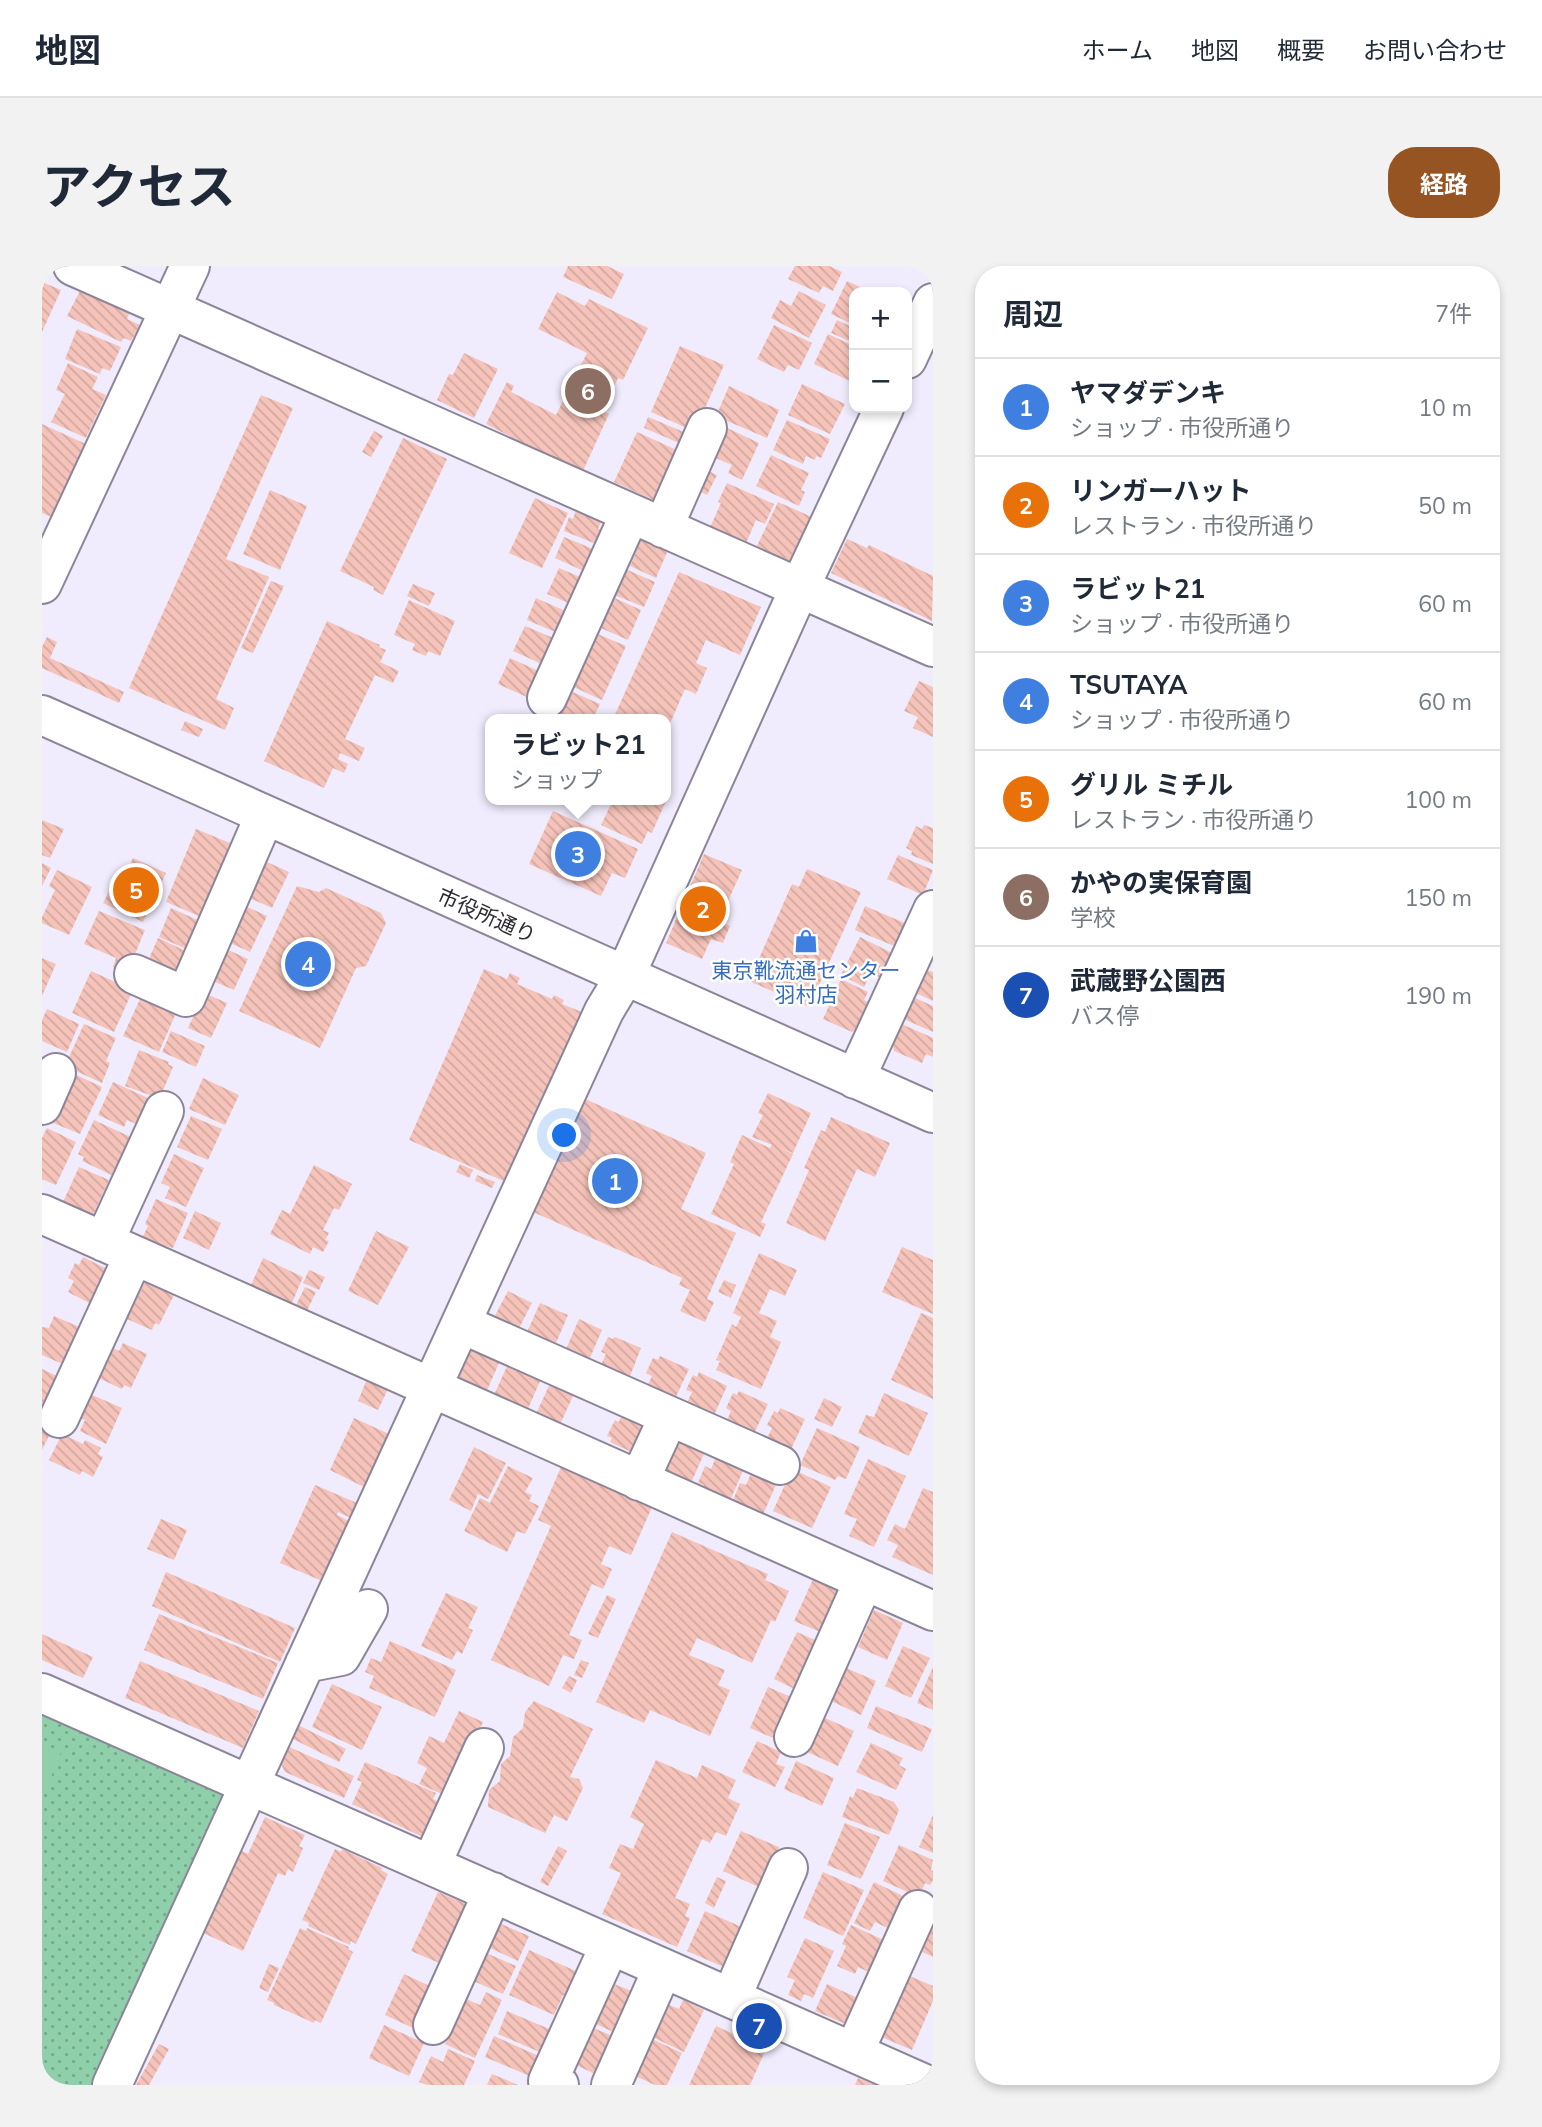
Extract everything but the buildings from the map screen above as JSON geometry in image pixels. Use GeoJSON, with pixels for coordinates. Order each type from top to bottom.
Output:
{"type":"FeatureCollection","features":[{"type":"Feature","properties":{"kind":"street"},"geometry":{"type":"LineString","coordinates":[[73,266],[933,647]]}},
{"type":"Feature","properties":{"kind":"street"},"geometry":{"type":"LineString","coordinates":[[42,584],[190,266]]}},
{"type":"Feature","properties":{"kind":"street"},"geometry":{"type":"LineString","coordinates":[[911,350],[933,303]]}},
{"type":"Feature","properties":{"kind":"street"},"geometry":{"type":"LineString","coordinates":[[112,2085],[604,1011],[625,976],[800,587],[882,413]]}},
{"type":"Feature","properties":{"kind":"street"},"geometry":{"type":"LineString","coordinates":[[547,698],[646,521],[707,428]]}},
{"type":"Feature","properties":{"kind":"street","name":"市役所通り"},"geometry":{"type":"LineString","coordinates":[[42,715],[855,1079],[930,1104]]}},
{"type":"Feature","properties":{"kind":"street"},"geometry":{"type":"LineString","coordinates":[[134,974],[186,997],[265,815]]}},
{"type":"Feature","properties":{"kind":"street"},"geometry":{"type":"LineString","coordinates":[[855,1079],[933,910]]}},
{"type":"Feature","properties":{"kind":"street"},"geometry":{"type":"LineString","coordinates":[[59,1418],[164,1111]]}},
{"type":"Feature","properties":{"kind":"street"},"geometry":{"type":"LineString","coordinates":[[42,1214],[933,1611]]}},
{"type":"Feature","properties":{"kind":"street"},"geometry":{"type":"LineString","coordinates":[[462,1324],[780,1465]]}},
{"type":"Feature","properties":{"kind":"street"},"geometry":{"type":"LineString","coordinates":[[639,1481],[669,1416]]}},
{"type":"Feature","properties":{"kind":"street"},"geometry":{"type":"LineString","coordinates":[[794,1737],[864,1580]]}},
{"type":"Feature","properties":{"kind":"street"},"geometry":{"type":"LineString","coordinates":[[305,1663],[341,1656],[368,1609]]}},
{"type":"Feature","properties":{"kind":"street"},"geometry":{"type":"LineString","coordinates":[[42,1693],[927,2085]]}},
{"type":"Feature","properties":{"kind":"street"},"geometry":{"type":"LineString","coordinates":[[431,1865],[484,1748]]}},
{"type":"Feature","properties":{"kind":"street"},"geometry":{"type":"LineString","coordinates":[[731,1998],[788,1868]]}},
{"type":"Feature","properties":{"kind":"street"},"geometry":{"type":"LineString","coordinates":[[433,2025],[493,1892]]}},
{"type":"Feature","properties":{"kind":"street"},"geometry":{"type":"LineString","coordinates":[[853,2052],[918,1910]]}},
{"type":"Feature","properties":{"kind":"street"},"geometry":{"type":"LineString","coordinates":[[559,2085],[548,2081],[610,1945]]}},
{"type":"Feature","properties":{"kind":"street"},"geometry":{"type":"LineString","coordinates":[[611,2085],[663,1968]]}},
{"type":"Feature","properties":{"kind":"green space"},"geometry":{"type":"Polygon","coordinates":[[[42,1706],[215,1781],[228,1808],[98,2085],[42,2085],[42,1706]]]}},
{"type":"Feature","properties":{"kind":"green space"},"geometry":{"type":"Polygon","coordinates":[[[42,1744],[61,1752],[42,1800],[42,1744]]]}},
{"type":"Feature","properties":{"kind":"place","name":"かやの実保育園"},"geometry":{"type":"Point","coordinates":[588,391]}},
{"type":"Feature","properties":{"kind":"place","name":"ラビット21"},"geometry":{"type":"Point","coordinates":[578,854]}},
{"type":"Feature","properties":{"kind":"place","name":"グリル ミチル"},"geometry":{"type":"Point","coordinates":[136,890]}},
{"type":"Feature","properties":{"kind":"place","name":"リンガーハット"},"geometry":{"type":"Point","coordinates":[703,909]}},
{"type":"Feature","properties":{"kind":"place","name":"東京靴流通センター 羽村店"},"geometry":{"type":"Point","coordinates":[806,941]}},
{"type":"Feature","properties":{"kind":"place","name":"TSUTAYA"},"geometry":{"type":"Point","coordinates":[308,964]}},
{"type":"Feature","properties":{"kind":"place","name":"ヤマダデンキ"},"geometry":{"type":"Point","coordinates":[615,1181]}},
{"type":"Feature","properties":{"kind":"place","name":"武蔵野公園西"},"geometry":{"type":"Point","coordinates":[759,2026]}}]}
